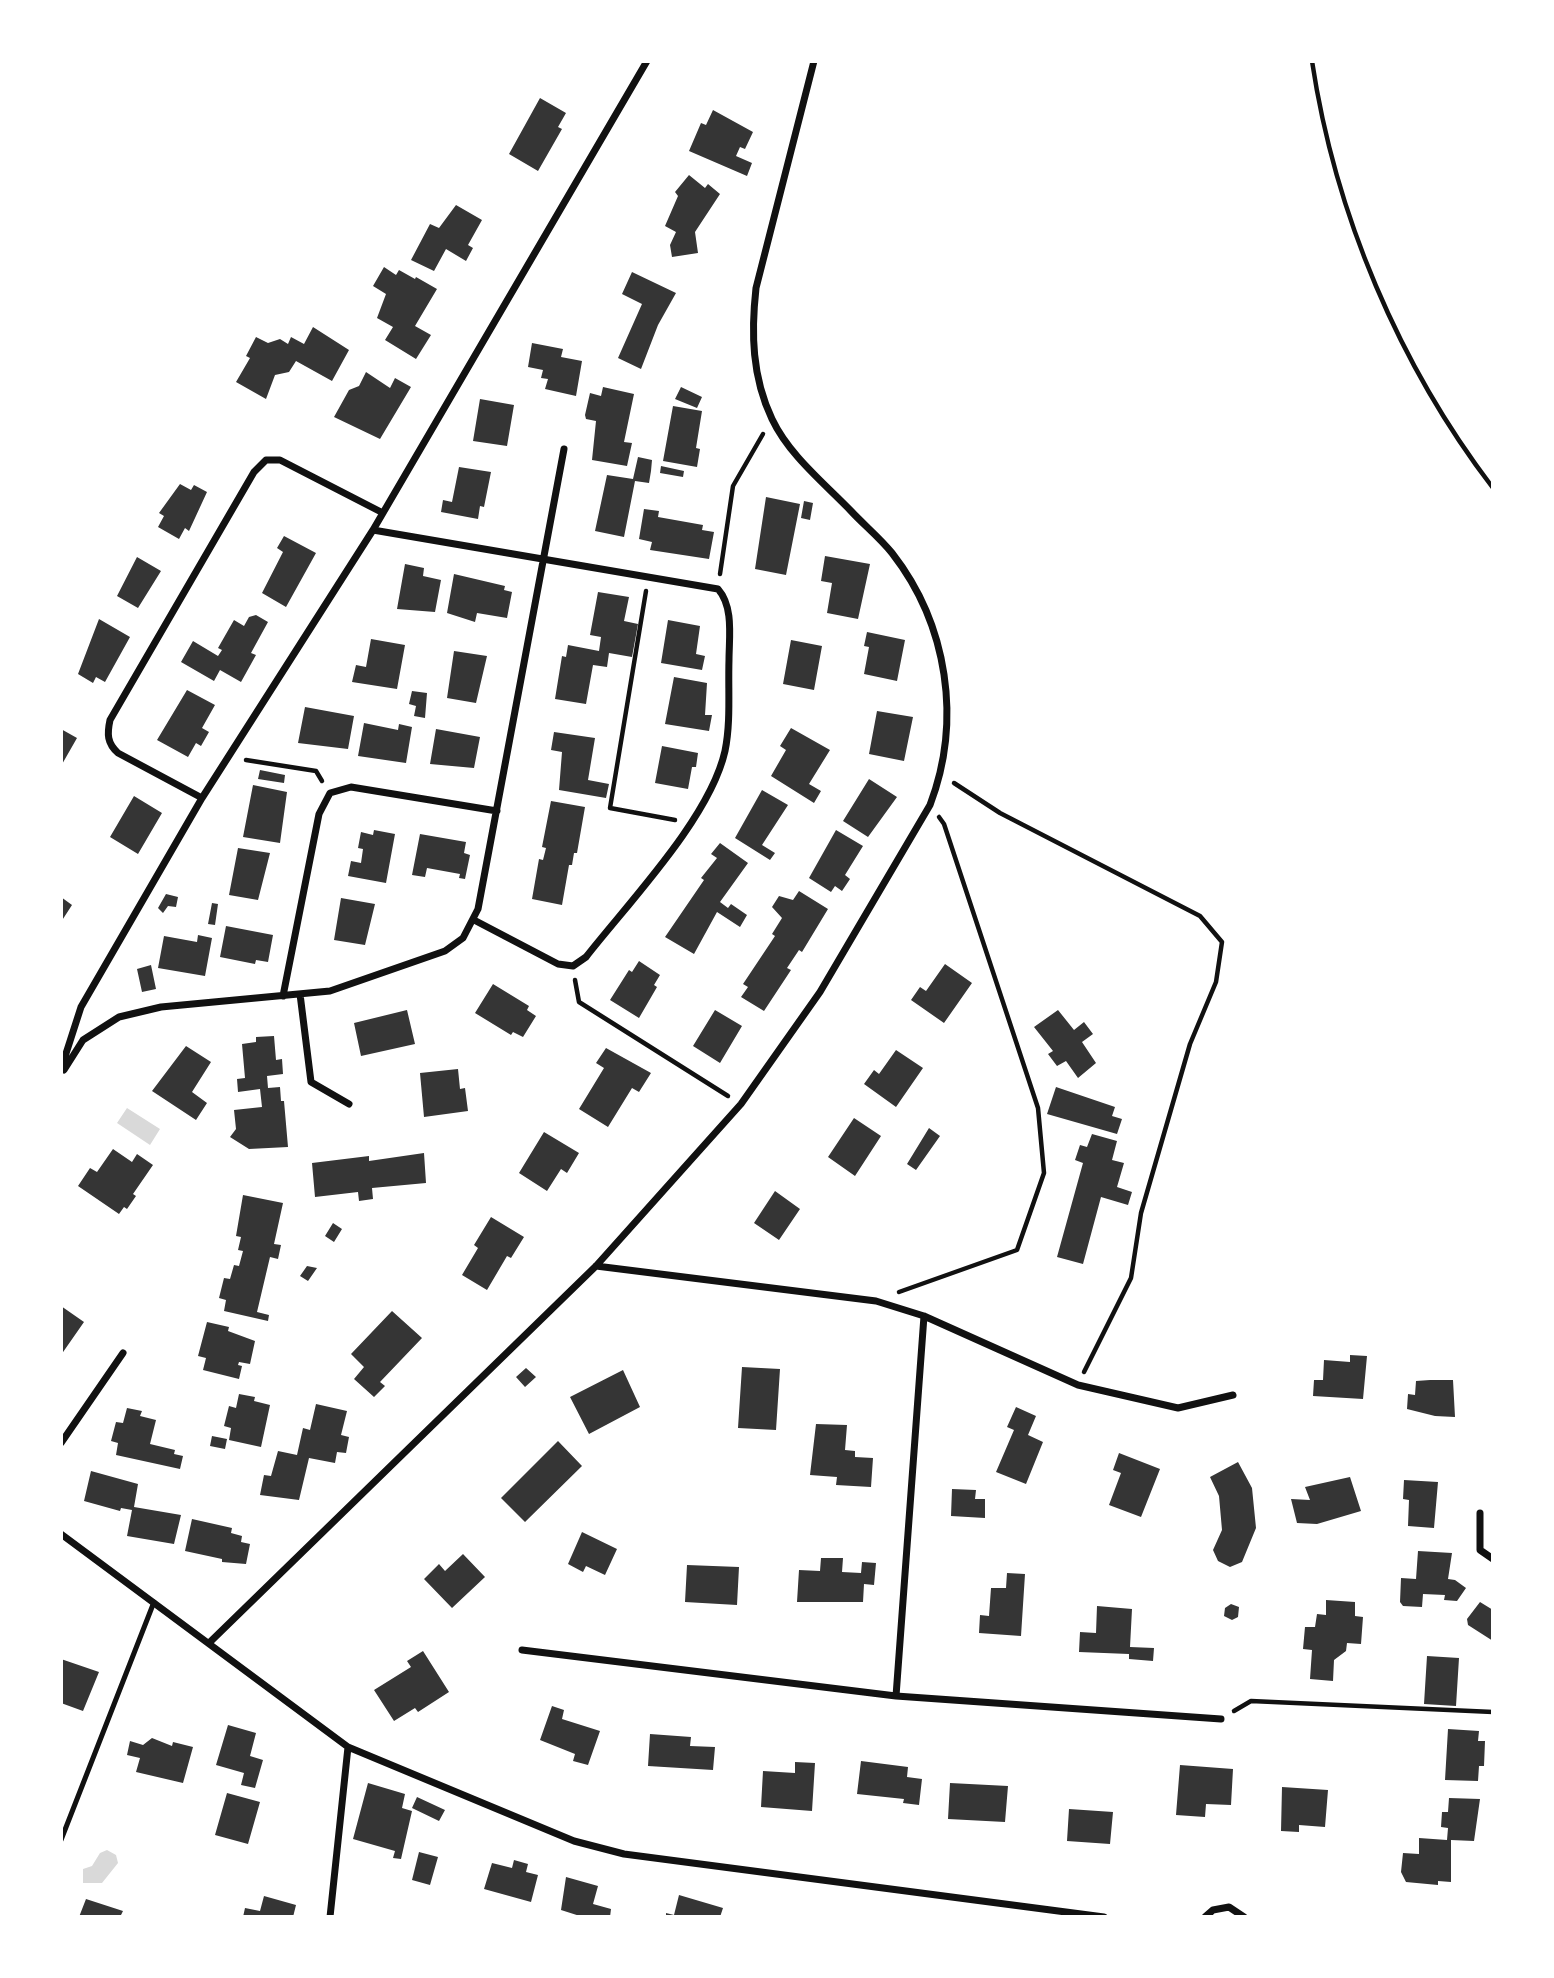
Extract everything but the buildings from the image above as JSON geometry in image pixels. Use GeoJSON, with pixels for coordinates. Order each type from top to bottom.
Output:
{"type":"FeatureCollection","features":[{"type":"Feature","properties":{"kind":"street"},"geometry":{"type":"LineString","coordinates":[[61,1071],[81,1007],[202,798],[373,530],[647,61]]}},
{"type":"Feature","properties":{"kind":"street"},"geometry":{"type":"LineString","coordinates":[[209,1643],[596,1266],[741,1104],[820,992],[930,805],[942,775],[949,712],[942,656],[925,612],[892,553],[789,446],[772,419],[760,389],[754,360],[752,326],[756,288],[814,61]]}},
{"type":"Feature","properties":{"kind":"street"},"geometry":{"type":"LineString","coordinates":[[61,1071],[83,1040],[119,1017],[161,1007],[330,991],[444,951],[463,938],[474,920],[497,811],[564,449]]}},
{"type":"Feature","properties":{"kind":"street"},"geometry":{"type":"LineString","coordinates":[[202,798],[118,752],[108,741],[107,730],[110,720],[254,471],[266,460],[280,460],[383,513]]}},
{"type":"Feature","properties":{"kind":"street"},"geometry":{"type":"LineString","coordinates":[[373,530],[718,589],[725,598],[729,631],[726,739],[719,769],[691,823],[586,957],[573,966],[558,964],[474,920]]}},
{"type":"Feature","properties":{"kind":"street"},"geometry":{"type":"LineString","coordinates":[[283,996],[319,814],[330,793],[351,787],[497,811]]}},
{"type":"Feature","properties":{"kind":"street"},"geometry":{"type":"LineString","coordinates":[[300,994],[311,1082],[349,1104]]}},
{"type":"Feature","properties":{"kind":"street"},"geometry":{"type":"LineString","coordinates":[[596,1266],[876,1301],[924,1316],[1078,1385],[1178,1408],[1233,1395]]}},
{"type":"Feature","properties":{"kind":"street"},"geometry":{"type":"LineString","coordinates":[[895,1696],[924,1316]]}},
{"type":"Feature","properties":{"kind":"street"},"geometry":{"type":"LineString","coordinates":[[61,1443],[123,1353]]}},
{"type":"Feature","properties":{"kind":"street"},"geometry":{"type":"LineString","coordinates":[[1480,1513],[1480,1550],[1493,1559]]}},
{"type":"Feature","properties":{"kind":"street"},"geometry":{"type":"LineString","coordinates":[[61,1534],[348,1747],[574,1841],[624,1854],[1104,1917]]}},
{"type":"Feature","properties":{"kind":"street"},"geometry":{"type":"LineString","coordinates":[[522,1650],[895,1696],[1221,1719]]}},
{"type":"Feature","properties":{"kind":"street"},"geometry":{"type":"LineString","coordinates":[[330,1917],[348,1747]]}},
{"type":"Feature","properties":{"kind":"street"},"geometry":{"type":"LineString","coordinates":[[1205,1917],[1213,1910],[1229,1907],[1244,1917]]}},
{"type":"Feature","properties":{"kind":"lane"},"geometry":{"type":"LineString","coordinates":[[61,1840],[154,1602]]}},
{"type":"Feature","properties":{"kind":"path"},"geometry":{"type":"LineString","coordinates":[[1312,61],[1318,101],[1341,188],[1373,281],[1411,359],[1493,488]]}},
{"type":"Feature","properties":{"kind":"path"},"geometry":{"type":"LineString","coordinates":[[718,589],[733,486],[772,419]]}},
{"type":"Feature","properties":{"kind":"path"},"geometry":{"type":"LineString","coordinates":[[649,576],[610,808],[691,823]]}},
{"type":"Feature","properties":{"kind":"path"},"geometry":{"type":"LineString","coordinates":[[228,757],[316,771],[330,793]]}},
{"type":"Feature","properties":{"kind":"path"},"geometry":{"type":"LineString","coordinates":[[942,775],[1000,813],[1200,916],[1222,942],[1216,982],[1190,1044],[1141,1213],[1131,1278],[1078,1385]]}},
{"type":"Feature","properties":{"kind":"path"},"geometry":{"type":"LineString","coordinates":[[876,1301],[1017,1250],[1044,1173],[1038,1108],[944,824],[930,805]]}},
{"type":"Feature","properties":{"kind":"path"},"geometry":{"type":"LineString","coordinates":[[573,966],[579,1002],[741,1104]]}},
{"type":"Feature","properties":{"kind":"path"},"geometry":{"type":"LineString","coordinates":[[1221,1719],[1251,1701],[1493,1712]]}},
{"type":"Feature","properties":{"kind":"shaded area"},"geometry":{"type":"Polygon","coordinates":[[[127,1108],[160,1129],[150,1145],[117,1123],[127,1108]]]}},
{"type":"Feature","properties":{"kind":"shaded area"},"geometry":{"type":"Polygon","coordinates":[[[107,1850],[116,1855],[118,1863],[102,1883],[83,1883],[83,1869],[92,1866],[100,1853],[107,1850]]]}}]}
